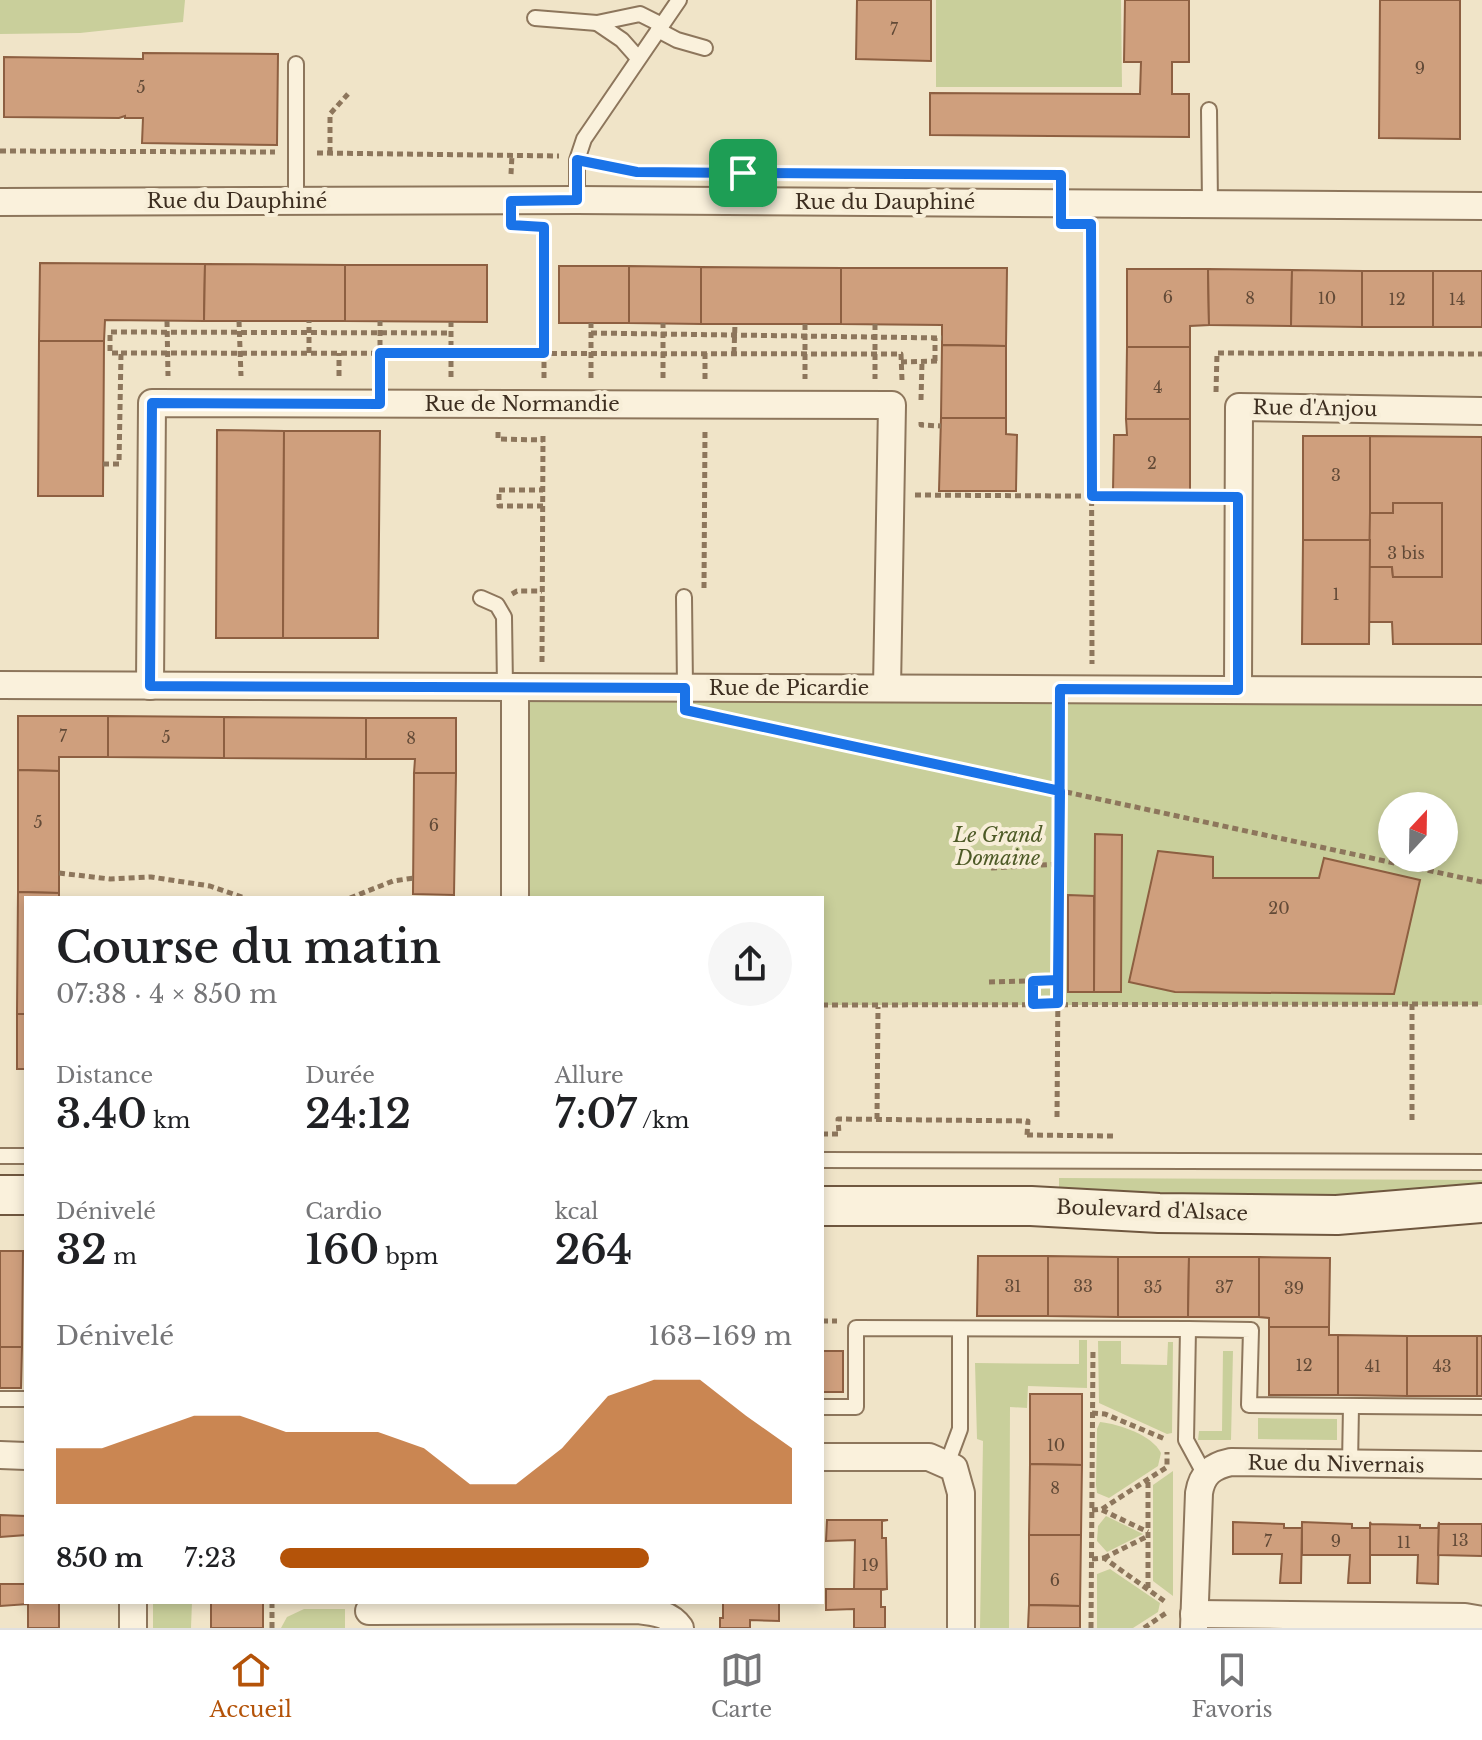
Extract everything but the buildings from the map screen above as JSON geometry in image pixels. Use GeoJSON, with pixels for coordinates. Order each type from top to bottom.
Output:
{"type":"FeatureCollection","features":[{"type":"Feature","properties":{"kind":"street","name":"Rue du Dauphiné"},"geometry":{"type":"LineString","coordinates":[[0,202],[577,200],[1482,206]]}},
{"type":"Feature","properties":{"kind":"street"},"geometry":{"type":"LineString","coordinates":[[150,686],[152,403],[169,404]]}},
{"type":"Feature","properties":{"kind":"street","name":"Rue de Normandie"},"geometry":{"type":"LineString","coordinates":[[169,404],[884,405]]}},
{"type":"Feature","properties":{"kind":"street"},"geometry":{"type":"LineString","coordinates":[[884,405],[890,495],[887,688]]}},
{"type":"Feature","properties":{"kind":"street","name":"Rue d'Anjou"},"geometry":{"type":"LineString","coordinates":[[1238,690],[1239,407],[1482,411]]}},
{"type":"Feature","properties":{"kind":"street","name":"Rue de Picardie"},"geometry":{"type":"LineString","coordinates":[[0,685],[1482,691]]}},
{"type":"Feature","properties":{"kind":"street"},"geometry":{"type":"LineString","coordinates":[[510,687],[515,896]]}},
{"type":"Feature","properties":{"kind":"street"},"geometry":{"type":"LineString","coordinates":[[0,1195],[24,1195]]}},
{"type":"Feature","properties":{"kind":"street","name":"Boulevard d'Alsace"},"geometry":{"type":"LineString","coordinates":[[824,1206],[1031,1206],[1159,1213],[1337,1215],[1482,1203]]}},
{"type":"Feature","properties":{"kind":"street"},"geometry":{"type":"LineString","coordinates":[[0,1455],[24,1456]]}},
{"type":"Feature","properties":{"kind":"street"},"geometry":{"type":"LineString","coordinates":[[824,1457],[929,1457],[954,1468],[961,1484],[961,1628]]}},
{"type":"Feature","properties":{"kind":"street","name":"Rue du Nivernais"},"geometry":{"type":"LineString","coordinates":[[1205,1475],[1220,1464],[1231,1462],[1482,1465]]}},
{"type":"Feature","properties":{"kind":"street"},"geometry":{"type":"LineString","coordinates":[[1205,1475],[1199,1493],[1194,1621],[1465,1617],[1482,1620]]}},
{"type":"Feature","properties":{"kind":"street"},"geometry":{"type":"LineString","coordinates":[[133,1604],[133,1628]]}},
{"type":"Feature","properties":{"kind":"street"},"geometry":{"type":"LineString","coordinates":[[369,1614],[638,1610],[663,1614],[673,1619],[680,1628]]}},
{"type":"Feature","properties":{"kind":"lane"},"geometry":{"type":"LineString","coordinates":[[577,200],[577,160],[584,139],[679,0]]}},
{"type":"Feature","properties":{"kind":"lane"},"geometry":{"type":"LineString","coordinates":[[535,18],[597,23],[640,14],[677,40],[705,48]]}},
{"type":"Feature","properties":{"kind":"lane"},"geometry":{"type":"LineString","coordinates":[[597,23],[622,40],[638,58]]}},
{"type":"Feature","properties":{"kind":"lane"},"geometry":{"type":"LineString","coordinates":[[296,64],[296,201]]}},
{"type":"Feature","properties":{"kind":"lane"},"geometry":{"type":"LineString","coordinates":[[1209,110],[1210,205]]}},
{"type":"Feature","properties":{"kind":"lane"},"geometry":{"type":"LineString","coordinates":[[684,597],[685,688]]}},
{"type":"Feature","properties":{"kind":"lane"},"geometry":{"type":"LineString","coordinates":[[481,598],[497,605],[504,617],[510,687]]}},
{"type":"Feature","properties":{"kind":"lane"},"geometry":{"type":"LineString","coordinates":[[0,1156],[24,1156]]}},
{"type":"Feature","properties":{"kind":"lane"},"geometry":{"type":"LineString","coordinates":[[824,1160],[1482,1162]]}},
{"type":"Feature","properties":{"kind":"lane"},"geometry":{"type":"LineString","coordinates":[[824,1407],[856,1407],[856,1328],[1251,1330],[1249,1405],[1482,1407]]}},
{"type":"Feature","properties":{"kind":"lane"},"geometry":{"type":"LineString","coordinates":[[947,1464],[960,1429],[960,1329]]}},
{"type":"Feature","properties":{"kind":"lane"},"geometry":{"type":"LineString","coordinates":[[1188,1329],[1186,1440],[1205,1475]]}},
{"type":"Feature","properties":{"kind":"lane"},"geometry":{"type":"LineString","coordinates":[[0,1399],[24,1399]]}},
{"type":"Feature","properties":{"kind":"lane"},"geometry":{"type":"LineString","coordinates":[[1350,1465],[1351,1406]]}},
{"type":"Feature","properties":{"kind":"path"},"geometry":{"type":"LineString","coordinates":[[330,153],[330,114],[348,94]]}},
{"type":"Feature","properties":{"kind":"path"},"geometry":{"type":"LineString","coordinates":[[0,151],[557,156],[637,172]]}},
{"type":"Feature","properties":{"kind":"path"},"geometry":{"type":"LineString","coordinates":[[512,155],[511,225],[544,227],[543,404]]}},
{"type":"Feature","properties":{"kind":"path"},"geometry":{"type":"LineString","coordinates":[[1091,224],[1092,689]]}},
{"type":"Feature","properties":{"kind":"path"},"geometry":{"type":"LineString","coordinates":[[167,321],[169,404]]}},
{"type":"Feature","properties":{"kind":"path"},"geometry":{"type":"LineString","coordinates":[[239,321],[243,403]]}},
{"type":"Feature","properties":{"kind":"path"},"geometry":{"type":"LineString","coordinates":[[309,321],[309,353]]}},
{"type":"Feature","properties":{"kind":"path"},"geometry":{"type":"LineString","coordinates":[[380,321],[380,404]]}},
{"type":"Feature","properties":{"kind":"path"},"geometry":{"type":"LineString","coordinates":[[450,404],[451,322]]}},
{"type":"Feature","properties":{"kind":"path"},"geometry":{"type":"LineString","coordinates":[[591,323],[591,404]]}},
{"type":"Feature","properties":{"kind":"path"},"geometry":{"type":"LineString","coordinates":[[662,405],[663,323]]}},
{"type":"Feature","properties":{"kind":"path"},"geometry":{"type":"LineString","coordinates":[[734,353],[735,323]]}},
{"type":"Feature","properties":{"kind":"path"},"geometry":{"type":"LineString","coordinates":[[805,324],[805,405]]}},
{"type":"Feature","properties":{"kind":"path"},"geometry":{"type":"LineString","coordinates":[[451,333],[110,332],[110,353],[451,352],[875,353],[901,354],[903,392],[884,405],[875,353],[875,324]]}},
{"type":"Feature","properties":{"kind":"path"},"geometry":{"type":"LineString","coordinates":[[591,333],[938,338],[938,361],[901,362]]}},
{"type":"Feature","properties":{"kind":"path"},"geometry":{"type":"LineString","coordinates":[[103,464],[119,464],[121,353]]}},
{"type":"Feature","properties":{"kind":"path"},"geometry":{"type":"LineString","coordinates":[[704,600],[705,353]]}},
{"type":"Feature","properties":{"kind":"path"},"geometry":{"type":"LineString","coordinates":[[1239,407],[1216,406],[1217,353],[1482,354]]}},
{"type":"Feature","properties":{"kind":"path"},"geometry":{"type":"LineString","coordinates":[[921,402],[922,362]]}},
{"type":"Feature","properties":{"kind":"path"},"geometry":{"type":"LineString","coordinates":[[921,416],[921,425],[941,426]]}},
{"type":"Feature","properties":{"kind":"path"},"geometry":{"type":"LineString","coordinates":[[541,687],[543,440]]}},
{"type":"Feature","properties":{"kind":"path"},"geometry":{"type":"LineString","coordinates":[[543,490],[499,490],[499,506],[543,506]]}},
{"type":"Feature","properties":{"kind":"path"},"geometry":{"type":"LineString","coordinates":[[890,495],[1238,497]]}},
{"type":"Feature","properties":{"kind":"path"},"geometry":{"type":"LineString","coordinates":[[1057,1117],[1060,689]]}},
{"type":"Feature","properties":{"kind":"path"},"geometry":{"type":"LineString","coordinates":[[715,716],[1482,882]]}},
{"type":"Feature","properties":{"kind":"path"},"geometry":{"type":"LineString","coordinates":[[991,868],[1059,864]]}},
{"type":"Feature","properties":{"kind":"path"},"geometry":{"type":"LineString","coordinates":[[59,873],[110,879],[151,877],[210,886],[239,896]]}},
{"type":"Feature","properties":{"kind":"path"},"geometry":{"type":"LineString","coordinates":[[355,896],[393,881],[414,878]]}},
{"type":"Feature","properties":{"kind":"path"},"geometry":{"type":"LineString","coordinates":[[989,982],[1058,980]]}},
{"type":"Feature","properties":{"kind":"path"},"geometry":{"type":"LineString","coordinates":[[1033,981],[1033,1004]]}},
{"type":"Feature","properties":{"kind":"path"},"geometry":{"type":"LineString","coordinates":[[1412,1004],[1412,1120]]}},
{"type":"Feature","properties":{"kind":"path"},"geometry":{"type":"LineString","coordinates":[[824,1005],[1482,1004]]}},
{"type":"Feature","properties":{"kind":"path"},"geometry":{"type":"LineString","coordinates":[[877,1119],[878,1007]]}},
{"type":"Feature","properties":{"kind":"path"},"geometry":{"type":"LineString","coordinates":[[824,1134],[839,1134],[838,1119],[877,1119],[1028,1121],[1027,1135]]}},
{"type":"Feature","properties":{"kind":"path"},"geometry":{"type":"LineString","coordinates":[[1091,1628],[1093,1328]]}},
{"type":"Feature","properties":{"kind":"path"},"geometry":{"type":"LineString","coordinates":[[1092,1413],[1105,1414],[1167,1440],[1167,1467],[1102,1509],[1092,1510]]}},
{"type":"Feature","properties":{"kind":"path"},"geometry":{"type":"LineString","coordinates":[[1148,1479],[1148,1588]]}},
{"type":"Feature","properties":{"kind":"path"},"geometry":{"type":"LineString","coordinates":[[1102,1509],[1148,1534]]}},
{"type":"Feature","properties":{"kind":"path"},"geometry":{"type":"LineString","coordinates":[[1092,1559],[1104,1558],[1148,1534]]}},
{"type":"Feature","properties":{"kind":"path"},"geometry":{"type":"LineString","coordinates":[[1104,1558],[1167,1601],[1167,1613],[1144,1628]]}},
{"type":"Feature","properties":{"kind":"path"},"geometry":{"type":"LineString","coordinates":[[272,1604],[272,1628]]}},
{"type":"Feature","properties":{"kind":"green space"},"geometry":{"type":"Polygon","coordinates":[[[0,0],[185,0],[183,22],[80,33],[0,34],[0,0]]]}},
{"type":"Feature","properties":{"kind":"green space"},"geometry":{"type":"Polygon","coordinates":[[[936,0],[1121,0],[1122,87],[936,87],[936,0]]]}},
{"type":"Feature","properties":{"kind":"green space","name":"Le Grand Domaine"},"geometry":{"type":"Polygon","coordinates":[[[515,687],[1482,691],[1482,1005],[824,1005],[824,896],[515,896],[515,687]]]}},
{"type":"Feature","properties":{"kind":"green space"},"geometry":{"type":"Polygon","coordinates":[[[1059,1178],[1482,1180],[1482,1187],[1377,1199],[1059,1193],[1059,1178]]]}},
{"type":"Feature","properties":{"kind":"green space"},"geometry":{"type":"Polygon","coordinates":[[[1079,1340],[1087,1340],[1087,1388],[1028,1386],[1027,1408],[1010,1407],[1009,1628],[980,1628],[983,1441],[977,1439],[975,1363],[1079,1364],[1079,1340]]]}},
{"type":"Feature","properties":{"kind":"green space"},"geometry":{"type":"Polygon","coordinates":[[[1098,1341],[1121,1341],[1121,1364],[1167,1365],[1168,1342],[1173,1342],[1172,1433],[1167,1434],[1099,1403],[1098,1341]]]}},
{"type":"Feature","properties":{"kind":"green space"},"geometry":{"type":"Polygon","coordinates":[[[1223,1351],[1233,1351],[1231,1440],[1198,1440],[1199,1431],[1222,1431],[1223,1351]]]}},
{"type":"Feature","properties":{"kind":"green space"},"geometry":{"type":"Polygon","coordinates":[[[1258,1418],[1337,1419],[1337,1440],[1258,1439],[1258,1418]]]}},
{"type":"Feature","properties":{"kind":"green space"},"geometry":{"type":"Polygon","coordinates":[[[1100,1422],[1143,1436],[1161,1453],[1158,1466],[1109,1498],[1097,1493],[1096,1485],[1097,1429],[1100,1422]]]}},
{"type":"Feature","properties":{"kind":"green space"},"geometry":{"type":"Polygon","coordinates":[[[1173,1471],[1173,1596],[1153,1581],[1153,1485],[1173,1471]]]}},
{"type":"Feature","properties":{"kind":"green space"},"geometry":{"type":"Polygon","coordinates":[[[1106,1516],[1143,1534],[1107,1552],[1097,1541],[1098,1526],[1106,1516]]]}},
{"type":"Feature","properties":{"kind":"green space"},"geometry":{"type":"Polygon","coordinates":[[[1110,1569],[1160,1603],[1158,1612],[1133,1628],[1097,1628],[1097,1574],[1110,1569]]]}},
{"type":"Feature","properties":{"kind":"green space"},"geometry":{"type":"Polygon","coordinates":[[[153,1604],[192,1604],[191,1628],[153,1628],[153,1604]]]}},
{"type":"Feature","properties":{"kind":"green space"},"geometry":{"type":"Polygon","coordinates":[[[304,1609],[345,1609],[345,1628],[281,1628],[287,1617],[304,1609]]]}},
{"type":"Feature","properties":{"kind":"route"},"geometry":{"type":"LineString","coordinates":[[743,173],[637,172],[577,160],[577,200],[511,201],[511,225],[544,227],[544,353],[380,353],[380,404],[152,403],[150,686],[685,688],[685,710],[1060,791],[1058,980],[1033,981],[1033,1004],[1058,1003],[1060,791],[1060,689],[1238,690],[1238,497],[1092,496],[1091,224],[1061,224],[1061,175],[743,173]]}}]}
